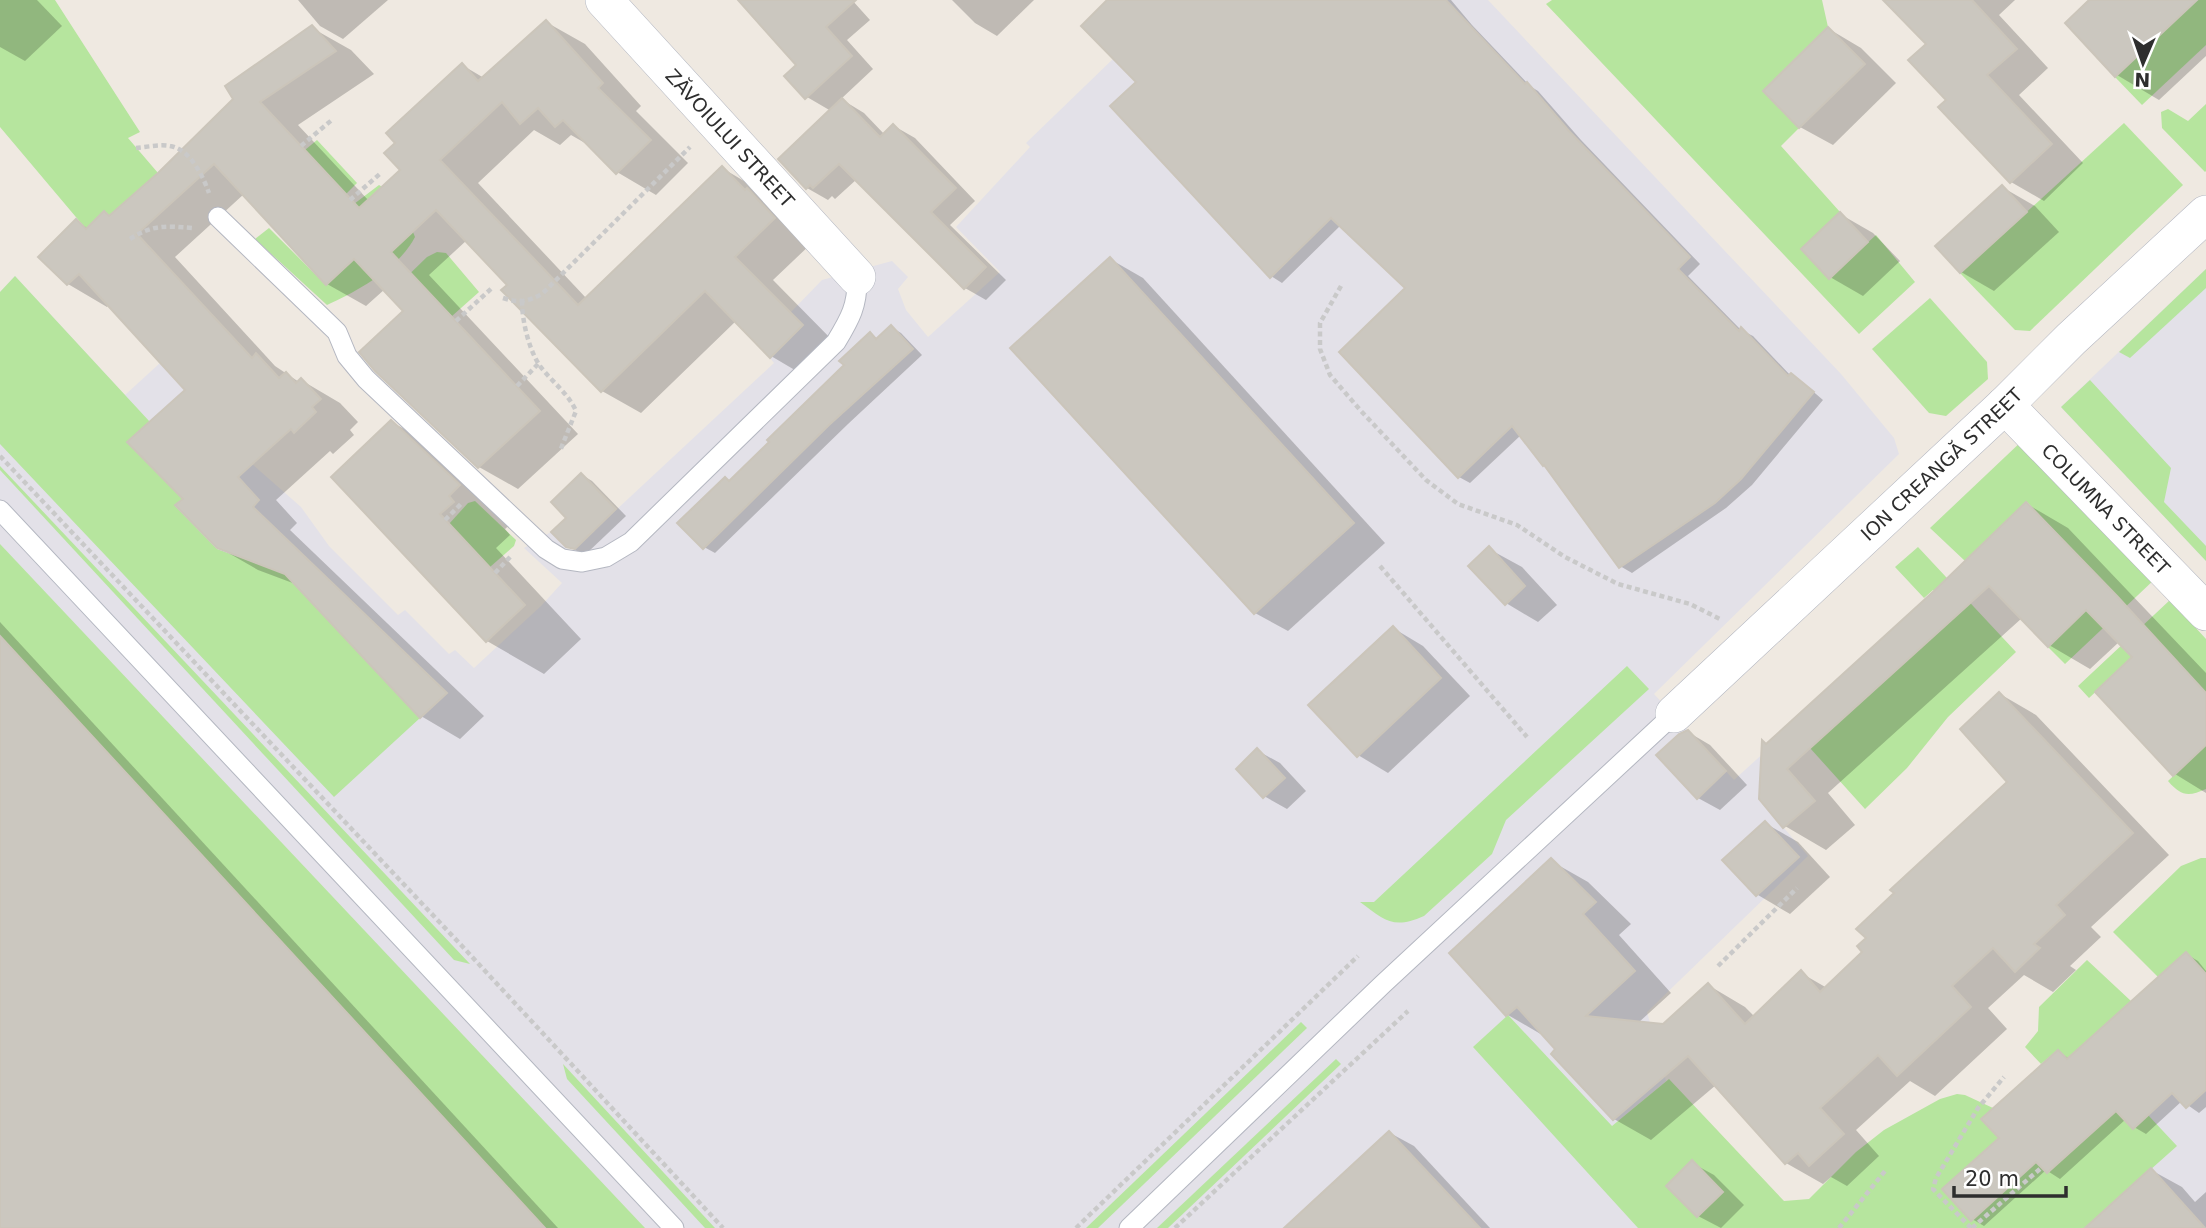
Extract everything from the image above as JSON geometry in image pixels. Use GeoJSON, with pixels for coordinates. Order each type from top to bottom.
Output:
{"type":"FeatureCollection","features":[{"type":"Feature","properties":{"kind":"street","name":"ZĂVOIULUI STREET"},"geometry":{"type":"LineString","coordinates":[[604,0],[857,277]]}},
{"type":"Feature","properties":{"kind":"street","name":"ION CREANGĂ STREET"},"geometry":{"type":"LineString","coordinates":[[1674,714],[2206,214]]}},
{"type":"Feature","properties":{"kind":"street","name":"COLUMNA STREET"},"geometry":{"type":"LineString","coordinates":[[2005,405],[2206,612]]}},
{"type":"Feature","properties":{"kind":"lane"},"geometry":{"type":"LineString","coordinates":[[225,224],[337,332],[347,356],[366,379],[487,494],[546,549],[562,559],[582,562],[606,557],[631,542],[836,342],[851,316],[858,293],[857,277]]}},
{"type":"Feature","properties":{"kind":"lane"},"geometry":{"type":"LineString","coordinates":[[0,510],[674,1228]]}},
{"type":"Feature","properties":{"kind":"lane"},"geometry":{"type":"LineString","coordinates":[[1129,1228],[1383,984],[1674,714]]}},
{"type":"Feature","properties":{"kind":"path"},"geometry":{"type":"LineString","coordinates":[[301,146],[333,119]]}},
{"type":"Feature","properties":{"kind":"path"},"geometry":{"type":"LineString","coordinates":[[502,298],[516,302],[528,301],[542,294],[715,122]]}},
{"type":"Feature","properties":{"kind":"path"},"geometry":{"type":"LineString","coordinates":[[130,239],[143,230],[159,225],[225,224],[202,175],[181,150],[169,146],[136,148]]}},
{"type":"Feature","properties":{"kind":"path"},"geometry":{"type":"LineString","coordinates":[[351,200],[383,172]]}},
{"type":"Feature","properties":{"kind":"path"},"geometry":{"type":"LineString","coordinates":[[1341,286],[1320,323],[1320,349],[1330,375],[1426,480],[1458,504],[1517,525],[1565,557],[1618,584],[1690,604],[1758,635]]}},
{"type":"Feature","properties":{"kind":"path"},"geometry":{"type":"LineString","coordinates":[[456,321],[493,287]]}},
{"type":"Feature","properties":{"kind":"path"},"geometry":{"type":"LineString","coordinates":[[522,301],[522,320],[538,364],[572,401],[576,411],[560,451]]}},
{"type":"Feature","properties":{"kind":"path"},"geometry":{"type":"LineString","coordinates":[[517,386],[538,364]]}},
{"type":"Feature","properties":{"kind":"path"},"geometry":{"type":"LineString","coordinates":[[0,456],[462,946],[723,1228]]}},
{"type":"Feature","properties":{"kind":"path"},"geometry":{"type":"LineString","coordinates":[[1380,566],[1527,737]]}},
{"type":"Feature","properties":{"kind":"path"},"geometry":{"type":"LineString","coordinates":[[1717,966],[1797,888]]}},
{"type":"Feature","properties":{"kind":"path"},"geometry":{"type":"LineString","coordinates":[[1076,1228],[1358,956]]}},
{"type":"Feature","properties":{"kind":"path"},"geometry":{"type":"LineString","coordinates":[[1175,1228],[1408,1011]]}},
{"type":"Feature","properties":{"kind":"path"},"geometry":{"type":"LineString","coordinates":[[2004,1077],[1978,1108],[1936,1178],[1933,1189],[1972,1228],[2041,1168]]}},
{"type":"Feature","properties":{"kind":"path"},"geometry":{"type":"LineString","coordinates":[[1839,1228],[1885,1171]]}},
{"type":"Feature","properties":{"kind":"shaded area"},"geometry":{"type":"Polygon","coordinates":[[[1174,0],[1488,0],[1841,374],[1894,438],[1899,454],[1654,694],[1734,780],[1768,749],[1761,760],[1759,799],[1808,856],[1647,1012],[1666,1081],[1612,1126],[1707,1228],[0,1228],[0,292],[15,276],[125,395],[160,363],[252,464],[301,507],[329,546],[398,615],[405,610],[449,654],[455,650],[474,668],[562,583],[524,548],[551,532],[571,552],[774,363],[770,358],[803,326],[790,313],[822,280],[892,261],[908,277],[898,289],[906,310],[928,337],[1000,272],[956,227],[1030,147],[1026,143],[1174,0]]]}},
{"type":"Feature","properties":{"kind":"shaded area"},"geometry":{"type":"Polygon","coordinates":[[[2206,269],[2206,561],[2061,407],[2206,269]]]}},
{"type":"Feature","properties":{"kind":"shaded area"},"geometry":{"type":"Polygon","coordinates":[[[2206,1028],[2206,1228],[1984,1228],[2140,1089],[2206,1028]]]}},
{"type":"Feature","properties":{"kind":"green space"},"geometry":{"type":"Polygon","coordinates":[[[0,0],[55,0],[140,132],[128,138],[158,173],[109,216],[104,211],[86,229],[0,127],[0,0]]]}},
{"type":"Feature","properties":{"kind":"green space"},"geometry":{"type":"Polygon","coordinates":[[[1552,0],[1822,0],[1828,27],[1763,91],[1799,128],[1781,146],[1840,212],[1801,249],[1829,278],[1876,235],[1915,282],[1859,334],[1546,4],[1552,0]]]}},
{"type":"Feature","properties":{"kind":"green space"},"geometry":{"type":"Polygon","coordinates":[[[2197,0],[2206,0],[2206,45],[2142,105],[2115,77],[2197,0]]]}},
{"type":"Feature","properties":{"kind":"green space"},"geometry":{"type":"Polygon","coordinates":[[[2206,104],[2205,172],[2162,128],[2161,112],[2168,109],[2188,121],[2206,104]]]}},
{"type":"Feature","properties":{"kind":"green space"},"geometry":{"type":"Polygon","coordinates":[[[2124,123],[2183,185],[2030,331],[2015,330],[1960,273],[2124,123]]]}},
{"type":"Feature","properties":{"kind":"green space"},"geometry":{"type":"Polygon","coordinates":[[[317,140],[357,183],[346,194],[305,150],[317,140]]]}},
{"type":"Feature","properties":{"kind":"green space"},"geometry":{"type":"Polygon","coordinates":[[[379,185],[401,207],[415,237],[399,259],[377,277],[327,305],[255,239],[269,228],[326,285],[354,259],[368,273],[378,190],[359,208],[354,204],[379,185]]]}},
{"type":"Feature","properties":{"kind":"green space"},"geometry":{"type":"Polygon","coordinates":[[[437,252],[446,253],[479,292],[452,316],[426,290],[404,310],[388,295],[427,257],[437,252]]]}},
{"type":"Feature","properties":{"kind":"green space"},"geometry":{"type":"Polygon","coordinates":[[[2206,269],[2206,288],[2130,358],[2119,352],[2206,269]]]}},
{"type":"Feature","properties":{"kind":"green space"},"geometry":{"type":"Polygon","coordinates":[[[15,276],[150,422],[127,442],[183,499],[175,506],[217,549],[285,574],[420,718],[334,797],[0,444],[0,292],[15,276]]]}},
{"type":"Feature","properties":{"kind":"green space"},"geometry":{"type":"Polygon","coordinates":[[[1930,298],[1987,362],[1988,379],[1946,416],[1929,413],[1872,349],[1930,298]]]}},
{"type":"Feature","properties":{"kind":"green space"},"geometry":{"type":"Polygon","coordinates":[[[2090,380],[2171,468],[2164,502],[2206,546],[2206,561],[2061,407],[2090,380]]]}},
{"type":"Feature","properties":{"kind":"green space"},"geometry":{"type":"Polygon","coordinates":[[[2024,439],[2156,578],[2065,664],[2048,647],[2086,610],[2094,618],[2117,596],[2027,502],[1965,561],[1930,528],[2024,439]]]}},
{"type":"Feature","properties":{"kind":"green space"},"geometry":{"type":"Polygon","coordinates":[[[0,466],[470,964],[454,960],[0,470],[0,466]]]}},
{"type":"Feature","properties":{"kind":"green space"},"geometry":{"type":"Polygon","coordinates":[[[475,501],[516,540],[514,546],[490,567],[449,524],[468,503],[475,501]]]}},
{"type":"Feature","properties":{"kind":"green space"},"geometry":{"type":"Polygon","coordinates":[[[0,544],[645,1228],[545,1228],[0,636],[0,544]]]}},
{"type":"Feature","properties":{"kind":"green space"},"geometry":{"type":"Polygon","coordinates":[[[1918,547],[2016,652],[1948,717],[1907,768],[1865,809],[1810,748],[1956,615],[1933,590],[1924,598],[1895,567],[1918,547]]]}},
{"type":"Feature","properties":{"kind":"green space"},"geometry":{"type":"Polygon","coordinates":[[[2170,600],[2206,639],[2206,693],[2154,637],[2089,698],[2078,686],[2170,600]]]}},
{"type":"Feature","properties":{"kind":"green space"},"geometry":{"type":"Polygon","coordinates":[[[1627,666],[1649,689],[1506,820],[1492,854],[1424,916],[1404,922],[1389,921],[1360,902],[1374,902],[1627,666]]]}},
{"type":"Feature","properties":{"kind":"green space"},"geometry":{"type":"Polygon","coordinates":[[[2206,745],[2206,789],[2189,794],[2177,790],[2168,781],[2206,745]]]}},
{"type":"Feature","properties":{"kind":"green space"},"geometry":{"type":"Polygon","coordinates":[[[2206,858],[2206,974],[2186,952],[2158,977],[2113,932],[2181,866],[2206,858]]]}},
{"type":"Feature","properties":{"kind":"green space"},"geometry":{"type":"Polygon","coordinates":[[[2087,960],[2131,1001],[2067,1059],[2058,1050],[2041,1064],[2025,1047],[2038,1031],[2039,1007],[2087,960]]]}},
{"type":"Feature","properties":{"kind":"green space"},"geometry":{"type":"Polygon","coordinates":[[[1508,1015],[1612,1126],[1669,1079],[1784,1201],[1809,1199],[1856,1152],[1884,1130],[1940,1099],[1957,1094],[1993,1108],[1999,1138],[1942,1189],[1984,1209],[2036,1162],[2047,1173],[2116,1111],[2133,1128],[2148,1115],[2177,1146],[2085,1228],[1638,1228],[1473,1047],[1508,1015]],[[1692,1161],[1666,1186],[1697,1217],[1723,1192],[1692,1161]]]}},
{"type":"Feature","properties":{"kind":"green space"},"geometry":{"type":"Polygon","coordinates":[[[1301,1022],[1307,1028],[1098,1228],[1086,1228],[1301,1022]]]}},
{"type":"Feature","properties":{"kind":"green space"},"geometry":{"type":"Polygon","coordinates":[[[1336,1059],[1341,1064],[1168,1228],[1157,1228],[1336,1059]]]}},
{"type":"Feature","properties":{"kind":"green space"},"geometry":{"type":"Polygon","coordinates":[[[563,1064],[715,1228],[705,1228],[567,1079],[563,1064]]]}},
{"type":"Feature","properties":{"kind":"building"},"geometry":{"type":"Polygon","coordinates":[[[738,0],[856,0],[826,27],[852,56],[805,99],[784,76],[796,65],[738,0]]]}},
{"type":"Feature","properties":{"kind":"building"},"geometry":{"type":"Polygon","coordinates":[[[1107,0],[1446,0],[1525,84],[1527,82],[1569,131],[1690,257],[1678,269],[1739,331],[1741,327],[1788,376],[1791,373],[1814,392],[1741,479],[1715,503],[1619,568],[1512,426],[1458,478],[1339,352],[1405,288],[1331,218],[1270,278],[1110,106],[1136,82],[1081,26],[1107,0]]]}},
{"type":"Feature","properties":{"kind":"building"},"geometry":{"type":"Polygon","coordinates":[[[1883,0],[1972,0],[2017,49],[1987,75],[2052,144],[2010,183],[1938,107],[1946,100],[1908,60],[1926,44],[1883,0]]]}},
{"type":"Feature","properties":{"kind":"building"},"geometry":{"type":"Polygon","coordinates":[[[2089,0],[2197,0],[2115,77],[2065,23],[2089,0]]]}},
{"type":"Feature","properties":{"kind":"building"},"geometry":{"type":"Polygon","coordinates":[[[546,20],[603,83],[598,88],[651,140],[616,174],[563,120],[555,127],[538,108],[520,124],[502,102],[440,160],[578,305],[722,166],[775,218],[735,257],[803,325],[770,358],[705,291],[601,392],[501,290],[507,285],[436,210],[391,252],[540,411],[478,468],[375,371],[359,352],[403,311],[354,259],[326,285],[214,164],[137,234],[252,358],[256,353],[279,378],[286,372],[296,383],[301,378],[321,399],[312,407],[316,412],[294,433],[291,429],[238,477],[259,500],[253,507],[447,693],[420,718],[285,574],[217,548],[175,505],[183,499],[127,442],[185,390],[79,274],[67,285],[38,257],[76,219],[86,229],[104,211],[109,216],[158,173],[233,99],[225,86],[312,25],[336,51],[260,102],[359,208],[400,170],[384,153],[395,143],[386,133],[462,63],[478,81],[546,20]]]}},
{"type":"Feature","properties":{"kind":"building"},"geometry":{"type":"Polygon","coordinates":[[[1828,27],[1865,64],[1799,128],[1763,91],[1828,27]]]}},
{"type":"Feature","properties":{"kind":"building"},"geometry":{"type":"Polygon","coordinates":[[[842,98],[880,137],[893,124],[956,188],[931,212],[986,267],[964,289],[839,164],[813,188],[810,185],[806,189],[778,159],[842,98]]]}},
{"type":"Feature","properties":{"kind":"building"},"geometry":{"type":"Polygon","coordinates":[[[2002,185],[2027,212],[1960,273],[1935,246],[2002,185]]]}},
{"type":"Feature","properties":{"kind":"building"},"geometry":{"type":"Polygon","coordinates":[[[1840,212],[1868,242],[1829,279],[1801,249],[1840,212]]]}},
{"type":"Feature","properties":{"kind":"building"},"geometry":{"type":"Polygon","coordinates":[[[1110,257],[1354,523],[1254,614],[1010,348],[1110,257]]]}},
{"type":"Feature","properties":{"kind":"building"},"geometry":{"type":"Polygon","coordinates":[[[891,325],[913,349],[829,425],[703,549],[677,523],[725,477],[729,481],[769,442],[767,440],[844,365],[839,361],[870,332],[876,339],[891,325]]]}},
{"type":"Feature","properties":{"kind":"building"},"geometry":{"type":"Polygon","coordinates":[[[391,420],[460,485],[449,496],[454,502],[440,514],[525,605],[486,642],[331,477],[391,420]]]}},
{"type":"Feature","properties":{"kind":"building"},"geometry":{"type":"Polygon","coordinates":[[[581,473],[616,509],[575,549],[566,547],[551,532],[566,518],[551,502],[581,473]]]}},
{"type":"Feature","properties":{"kind":"building"},"geometry":{"type":"Polygon","coordinates":[[[2026,502],[2206,693],[2206,745],[2173,776],[2095,692],[2132,657],[2086,610],[2048,647],[1989,586],[1787,769],[1815,801],[1783,828],[1759,799],[1762,740],[1766,744],[1934,591],[2026,502]]]}},
{"type":"Feature","properties":{"kind":"building"},"geometry":{"type":"Polygon","coordinates":[[[1489,546],[1525,586],[1505,605],[1468,566],[1489,546]]]}},
{"type":"Feature","properties":{"kind":"building"},"geometry":{"type":"Polygon","coordinates":[[[1393,626],[1441,678],[1357,757],[1308,705],[1393,626]]]}},
{"type":"Feature","properties":{"kind":"building"},"geometry":{"type":"Polygon","coordinates":[[[0,636],[545,1228],[0,1228],[0,636]]]}},
{"type":"Feature","properties":{"kind":"building"},"geometry":{"type":"Polygon","coordinates":[[[1999,692],[2133,833],[2056,905],[2065,915],[2034,944],[2040,948],[2015,972],[1993,948],[1952,986],[1971,1007],[1897,1076],[1878,1055],[1820,1108],[1844,1134],[1809,1166],[1798,1153],[1785,1164],[1688,1056],[1613,1120],[1551,1054],[1555,1049],[1517,1007],[1506,1016],[1449,953],[1551,858],[1596,902],[1583,914],[1635,971],[1586,1016],[1663,1024],[1708,983],[1745,1024],[1801,970],[1820,992],[1862,952],[1857,946],[1866,938],[1856,929],[1894,893],[1890,890],[2007,782],[1960,729],[1999,692]]]}},
{"type":"Feature","properties":{"kind":"building"},"geometry":{"type":"Polygon","coordinates":[[[1688,730],[1726,771],[1697,799],[1656,755],[1679,734],[1688,730]]]}},
{"type":"Feature","properties":{"kind":"building"},"geometry":{"type":"Polygon","coordinates":[[[1257,748],[1285,778],[1263,798],[1236,769],[1257,748]]]}},
{"type":"Feature","properties":{"kind":"building"},"geometry":{"type":"Polygon","coordinates":[[[1765,821],[1799,857],[1756,896],[1722,860],[1765,821]]]}},
{"type":"Feature","properties":{"kind":"building"},"geometry":{"type":"Polygon","coordinates":[[[2186,952],[2206,974],[2206,1090],[2186,1108],[2172,1093],[2133,1129],[2116,1111],[2047,1173],[2036,1162],[1971,1221],[1942,1189],[1999,1138],[1981,1119],[2058,1050],[2067,1059],[2186,952]]]}},
{"type":"Feature","properties":{"kind":"building"},"geometry":{"type":"Polygon","coordinates":[[[1389,1131],[1480,1228],[1284,1228],[1389,1131]]]}},
{"type":"Feature","properties":{"kind":"building"},"geometry":{"type":"Polygon","coordinates":[[[1692,1160],[1723,1192],[1697,1217],[1666,1186],[1692,1160]]]}},
{"type":"Feature","properties":{"kind":"building"},"geometry":{"type":"Polygon","coordinates":[[[2151,1168],[2205,1228],[2085,1228],[2151,1168]]]}}]}
